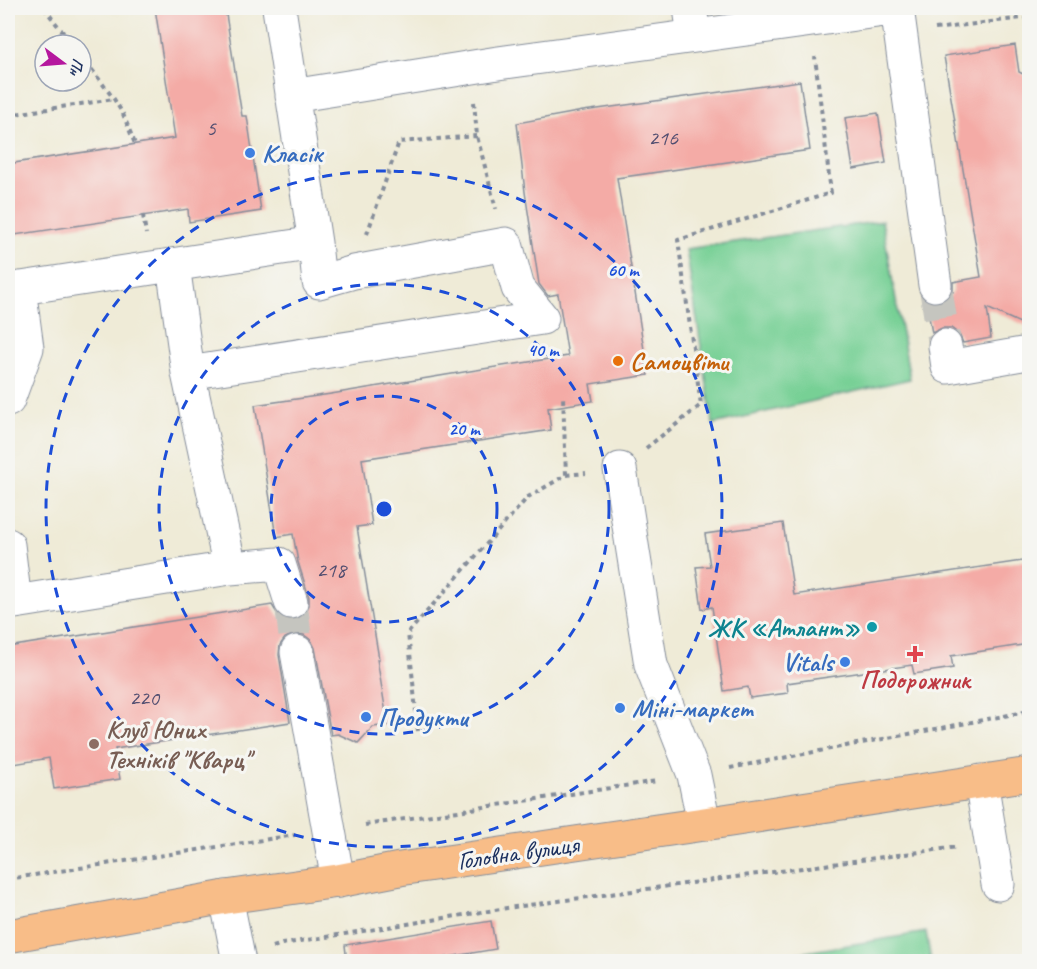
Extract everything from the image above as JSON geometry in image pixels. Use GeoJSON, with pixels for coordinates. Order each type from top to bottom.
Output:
{"type":"FeatureCollection","features":[{"type":"Feature","properties":{"kind":"main road","name":"Головна вулиця"},"geometry":{"type":"LineString","coordinates":[[8,936],[400,869],[1029,774]]}},
{"type":"Feature","properties":{"kind":"lane"},"geometry":{"type":"LineString","coordinates":[[188,373],[542,318],[518,288],[506,244],[354,272],[319,282],[279,8]]}},
{"type":"Feature","properties":{"kind":"lane"},"geometry":{"type":"LineString","coordinates":[[292,96],[498,63],[692,22],[898,16],[935,285]]}},
{"type":"Feature","properties":{"kind":"lane"},"geometry":{"type":"LineString","coordinates":[[8,400],[27,348],[13,289],[315,243]]}},
{"type":"Feature","properties":{"kind":"lane"},"geometry":{"type":"LineString","coordinates":[[173,265],[188,373],[230,568]]}},
{"type":"Feature","properties":{"kind":"lane"},"geometry":{"type":"LineString","coordinates":[[945,346],[948,367],[1022,354]]}},
{"type":"Feature","properties":{"kind":"lane"},"geometry":{"type":"LineString","coordinates":[[620,469],[651,665],[694,775],[704,824]]}},
{"type":"Feature","properties":{"kind":"lane"},"geometry":{"type":"LineString","coordinates":[[8,545],[15,602],[230,568],[279,564],[291,602]]}},
{"type":"Feature","properties":{"kind":"lane"},"geometry":{"type":"LineString","coordinates":[[297,652],[338,881]]}},
{"type":"Feature","properties":{"kind":"lane"},"geometry":{"type":"LineString","coordinates":[[981,781],[998,884]]}},
{"type":"Feature","properties":{"kind":"lane"},"geometry":{"type":"LineString","coordinates":[[226,897],[238,960]]}},
{"type":"Feature","properties":{"kind":"path"},"geometry":{"type":"LineString","coordinates":[[44,8],[64,33]]}},
{"type":"Feature","properties":{"kind":"path"},"geometry":{"type":"LineString","coordinates":[[898,16],[1029,17]]}},
{"type":"Feature","properties":{"kind":"path"},"geometry":{"type":"LineString","coordinates":[[418,731],[408,633],[528,496],[566,475],[620,469],[701,405],[678,240],[831,193],[814,55]]}},
{"type":"Feature","properties":{"kind":"path"},"geometry":{"type":"LineString","coordinates":[[93,71],[123,114],[135,144]]}},
{"type":"Feature","properties":{"kind":"path"},"geometry":{"type":"LineString","coordinates":[[473,96],[477,136],[506,244]]}},
{"type":"Feature","properties":{"kind":"path"},"geometry":{"type":"LineString","coordinates":[[8,115],[114,99]]}},
{"type":"Feature","properties":{"kind":"path"},"geometry":{"type":"LineString","coordinates":[[354,272],[399,142],[477,136]]}},
{"type":"Feature","properties":{"kind":"path"},"geometry":{"type":"LineString","coordinates":[[563,396],[566,475]]}},
{"type":"Feature","properties":{"kind":"path"},"geometry":{"type":"LineString","coordinates":[[8,879],[694,775],[1029,711]]}},
{"type":"Feature","properties":{"kind":"path"},"geometry":{"type":"LineString","coordinates":[[238,960],[282,944],[485,912],[992,843]]}},
{"type":"Feature","properties":{"kind":"green space"},"geometry":{"type":"Polygon","coordinates":[[[882,221],[910,379],[713,424],[686,249],[882,221]]]}},
{"type":"Feature","properties":{"kind":"green space"},"geometry":{"type":"Polygon","coordinates":[[[926,932],[931,961],[752,961],[926,932]]]}},
{"type":"Feature","properties":{"kind":"building"},"geometry":{"type":"Polygon","coordinates":[[[155,8],[225,8],[242,116],[247,116],[261,211],[189,222],[188,209],[8,236],[8,164],[175,138],[155,8]]]}},
{"type":"Feature","properties":{"kind":"building"},"geometry":{"type":"Polygon","coordinates":[[[1015,45],[1019,72],[1029,77],[1029,327],[987,308],[991,338],[963,343],[959,334],[951,328],[942,328],[932,333],[926,301],[937,304],[946,300],[953,292],[953,282],[981,277],[944,56],[1015,45]]]}},
{"type":"Feature","properties":{"kind":"building"},"geometry":{"type":"Polygon","coordinates":[[[800,81],[810,150],[617,178],[648,375],[590,384],[593,401],[548,408],[551,430],[362,459],[372,525],[357,527],[388,725],[373,727],[358,743],[338,734],[331,735],[315,648],[311,640],[304,635],[294,634],[285,638],[280,645],[279,655],[290,722],[115,749],[120,779],[54,789],[49,758],[14,764],[8,723],[8,647],[272,605],[278,615],[286,620],[297,620],[305,614],[309,605],[309,597],[298,562],[293,534],[276,537],[255,405],[568,356],[558,294],[548,296],[539,284],[517,123],[583,111],[800,81]]]}},
{"type":"Feature","properties":{"kind":"building"},"geometry":{"type":"Polygon","coordinates":[[[878,113],[886,163],[853,169],[845,118],[878,113]]]}},
{"type":"Feature","properties":{"kind":"building","name":"ЖК «Атлант»"},"geometry":{"type":"Polygon","coordinates":[[[783,523],[794,595],[1029,560],[1029,644],[951,656],[953,668],[914,674],[912,665],[787,683],[788,693],[750,698],[748,687],[724,691],[712,607],[702,609],[696,567],[710,566],[705,534],[783,523]]]}},
{"type":"Feature","properties":{"kind":"building"},"geometry":{"type":"Polygon","coordinates":[[[491,921],[496,949],[419,962],[347,962],[345,945],[491,921]]]}},
{"type":"Feature","properties":{"kind":"tunnel"},"geometry":{"type":"LineString","coordinates":[[935,285],[945,346]]}},
{"type":"Feature","properties":{"kind":"tunnel"},"geometry":{"type":"LineString","coordinates":[[291,602],[297,652]]}},
{"type":"Feature","properties":{"kind":"place","name":"Класік"},"geometry":{"type":"Point","coordinates":[250,153]}},
{"type":"Feature","properties":{"kind":"place","name":"Самоцвіти"},"geometry":{"type":"Point","coordinates":[618,361]}},
{"type":"Feature","properties":{"kind":"place","name":"ЖК «Атлант»"},"geometry":{"type":"Point","coordinates":[872,627]}},
{"type":"Feature","properties":{"kind":"place","name":"Подорожник"},"geometry":{"type":"Point","coordinates":[915,654]}},
{"type":"Feature","properties":{"kind":"place","name":"Vitals"},"geometry":{"type":"Point","coordinates":[845,662]}},
{"type":"Feature","properties":{"kind":"place","name":"Міні-маркет"},"geometry":{"type":"Point","coordinates":[620,708]}},
{"type":"Feature","properties":{"kind":"place","name":"Продукти"},"geometry":{"type":"Point","coordinates":[366,717]}},
{"type":"Feature","properties":{"kind":"place","name":"Клуб Юних Техніків \"Кварц\""},"geometry":{"type":"Point","coordinates":[94,744]}}]}
